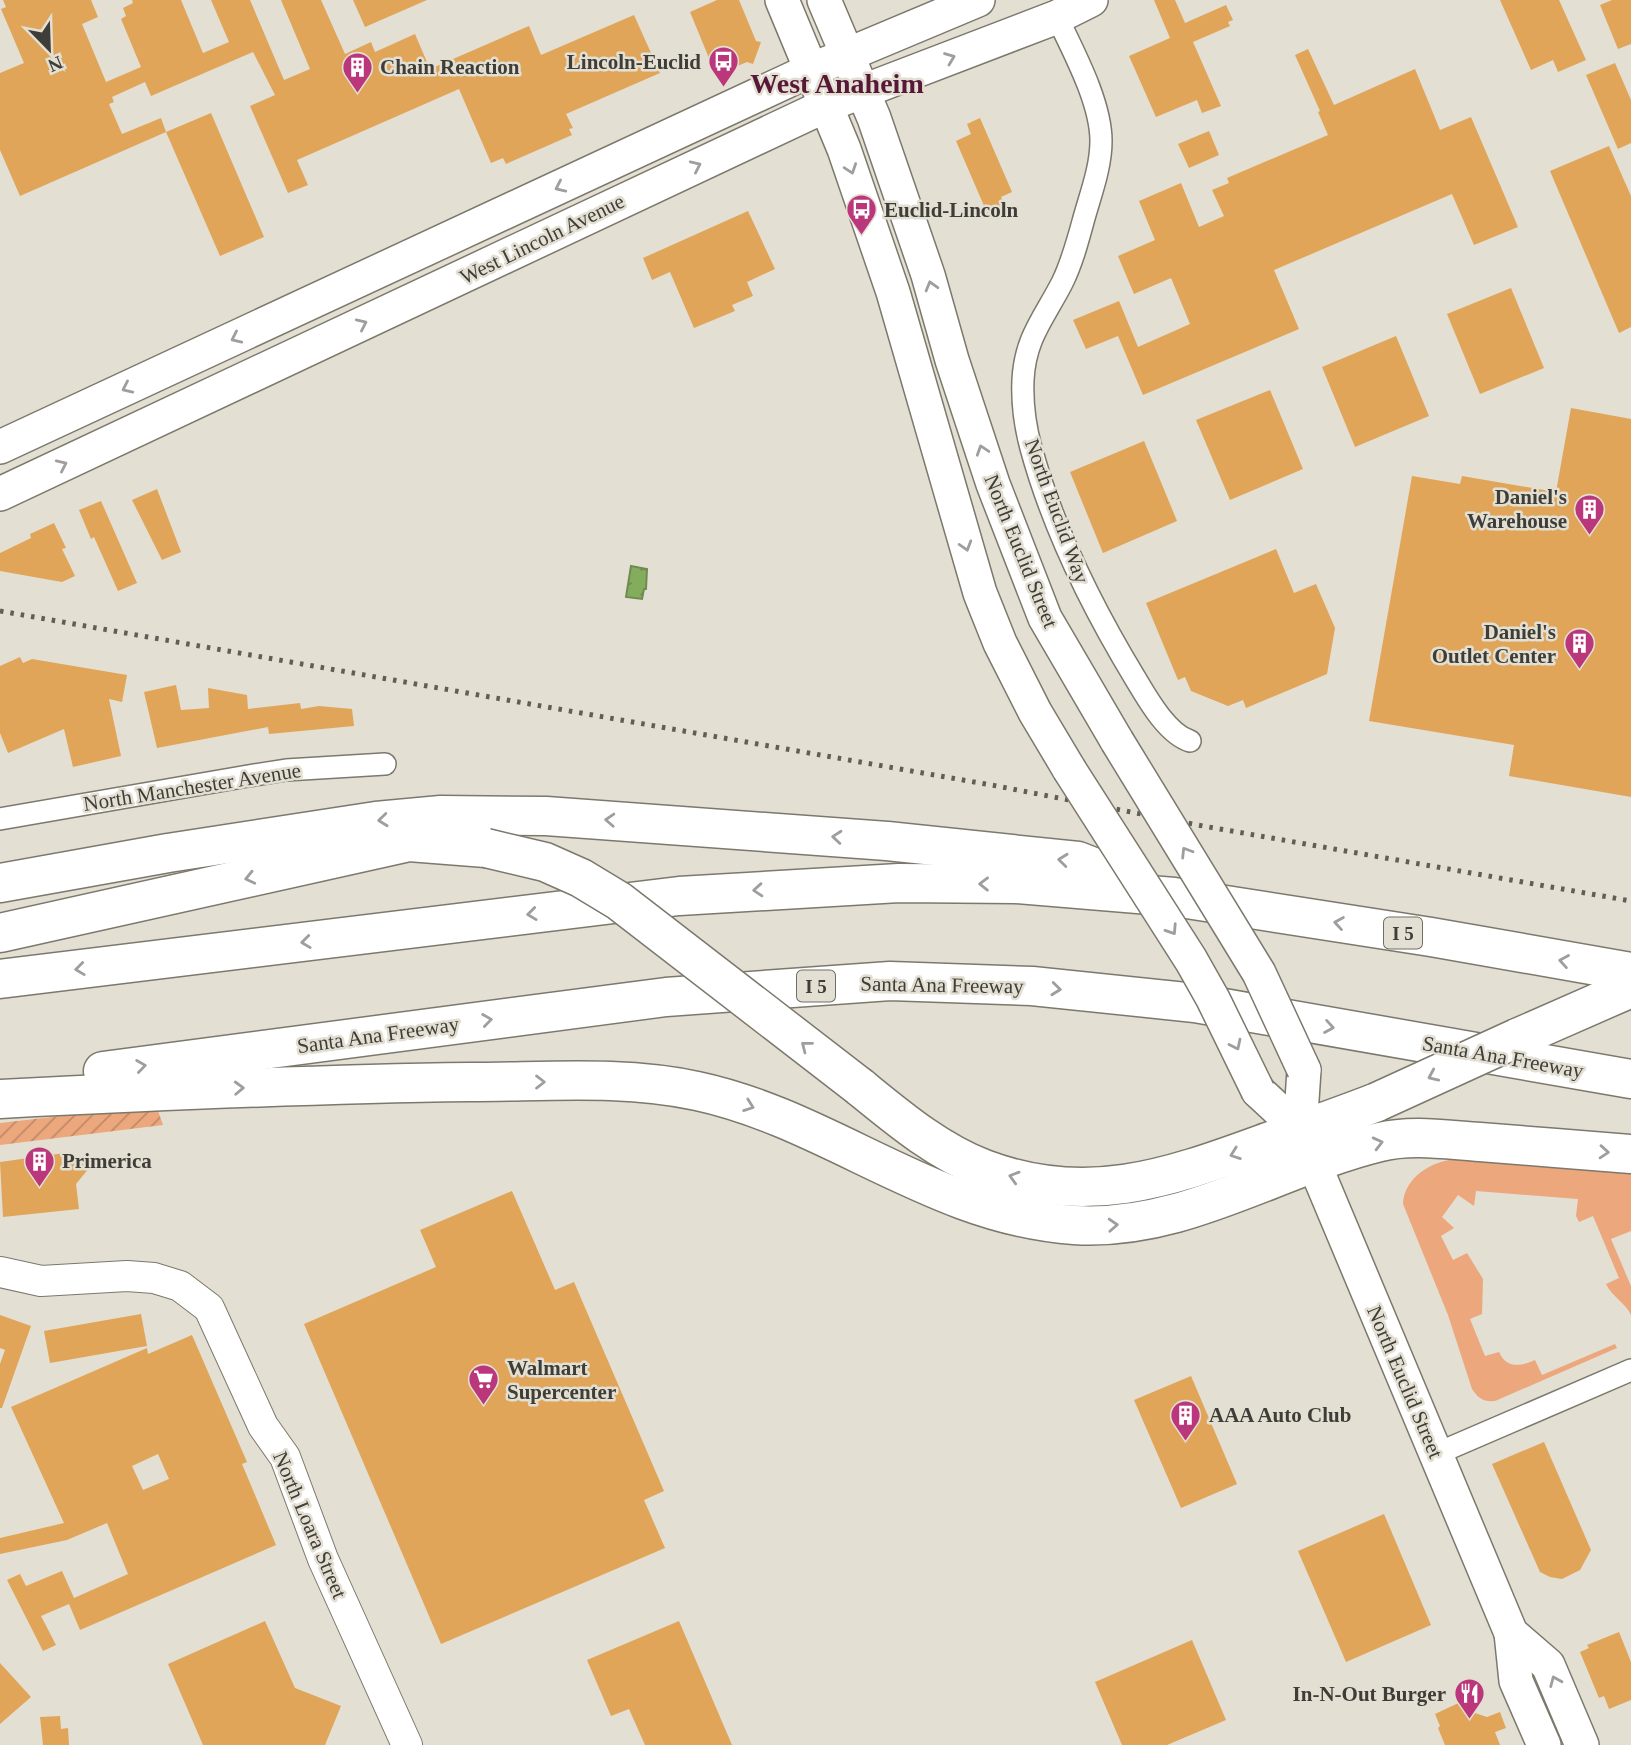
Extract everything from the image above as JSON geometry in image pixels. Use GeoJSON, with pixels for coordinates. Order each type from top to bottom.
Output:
{"type":"FeatureCollection","features":[{"type":"Feature","properties":{"kind":"highway"},"geometry":{"type":"LineString","coordinates":[[0,883],[376,821],[441,815],[546,816],[887,841],[1078,861],[1174,897]]}},
{"type":"Feature","properties":{"kind":"highway"},"geometry":{"type":"LineString","coordinates":[[0,933],[409,842],[486,848],[545,862],[581,878],[619,901],[912,1129],[949,1152],[983,1168],[1024,1181],[1076,1188],[1123,1186],[1306,1146],[1426,1138],[1631,1154]]}},
{"type":"Feature","properties":{"kind":"highway","name":"I 5"},"geometry":{"type":"LineString","coordinates":[[0,979],[679,896],[900,883],[1016,884],[1174,897],[1432,937],[1631,972]]}},
{"type":"Feature","properties":{"kind":"highway","name":"Santa Ana Freeway"},"geometry":{"type":"LineString","coordinates":[[0,1085],[666,996],[890,981],[1032,986],[1195,1003],[1631,1079]]}},
{"type":"Feature","properties":{"kind":"highway"},"geometry":{"type":"LineString","coordinates":[[0,1099],[207,1088],[600,1081],[653,1084],[695,1090],[787,1120],[961,1201],[1045,1223],[1120,1225],[1191,1211],[1377,1102],[1631,988]]}},
{"type":"Feature","properties":{"kind":"main road","name":"North Euclid Street"},"geometry":{"type":"LineString","coordinates":[[782,0],[827,105],[893,292],[980,593],[1000,643],[1035,712],[1191,960],[1258,1091],[1306,1146],[1511,1633],[1516,1681],[1544,1745]]}},
{"type":"Feature","properties":{"kind":"main road","name":"North Euclid Street"},"geometry":{"type":"LineString","coordinates":[[824,0],[864,92],[928,275],[952,360],[993,484],[1045,618],[1259,973],[1304,1070],[1306,1146]]}},
{"type":"Feature","properties":{"kind":"main road","name":"West Lincoln Avenue"},"geometry":{"type":"LineString","coordinates":[[0,447],[811,70],[978,0]]}},
{"type":"Feature","properties":{"kind":"main road","name":"West Lincoln Avenue"},"geometry":{"type":"LineString","coordinates":[[0,494],[827,105],[1057,17],[1091,0]]}},
{"type":"Feature","properties":{"kind":"main road","name":"North Euclid Street"},"geometry":{"type":"LineString","coordinates":[[1511,1633],[1548,1665],[1582,1745]]}},
{"type":"Feature","properties":{"kind":"street","name":"North Euclid Way"},"geometry":{"type":"LineString","coordinates":[[1057,17],[1092,99],[1101,141],[1093,188],[1068,269],[1029,344],[1023,380],[1026,424],[1041,480],[1099,616],[1154,709],[1181,738],[1190,741]]}},
{"type":"Feature","properties":{"kind":"street","name":"North Manchester Avenue"},"geometry":{"type":"LineString","coordinates":[[2,815],[248,776],[321,767],[385,764]]}},
{"type":"Feature","properties":{"kind":"street","name":"North Loara Street"},"geometry":{"type":"LineString","coordinates":[[0,1272],[41,1281],[127,1276],[154,1278],[180,1286],[209,1308],[263,1426],[285,1457],[323,1559],[407,1745]]}},
{"type":"Feature","properties":{"kind":"street"},"geometry":{"type":"LineString","coordinates":[[1436,1454],[1631,1370]]}},
{"type":"Feature","properties":{"kind":"shaded area"},"geometry":{"type":"Polygon","coordinates":[[[156,1105],[163,1125],[0,1145],[0,1123],[156,1105]]]}},
{"type":"Feature","properties":{"kind":"shaded area"},"geometry":{"type":"Polygon","coordinates":[[[1456,1159],[1631,1174],[1631,1231],[1611,1239],[1631,1286],[1631,1315],[1606,1284],[1619,1278],[1593,1216],[1579,1222],[1576,1216],[1578,1199],[1476,1191],[1474,1206],[1458,1195],[1442,1217],[1454,1228],[1441,1236],[1453,1260],[1467,1253],[1483,1279],[1482,1314],[1470,1319],[1485,1356],[1499,1352],[1505,1361],[1514,1365],[1535,1360],[1542,1375],[1615,1344],[1617,1348],[1495,1401],[1484,1400],[1476,1395],[1448,1315],[1403,1204],[1408,1186],[1420,1173],[1437,1163],[1456,1159]]]}},
{"type":"Feature","properties":{"kind":"water"},"geometry":{"type":"Polygon","coordinates":[[[631,566],[647,569],[646,589],[642,599],[626,597],[631,566]]]}},
{"type":"Feature","properties":{"kind":"building"},"geometry":{"type":"Polygon","coordinates":[[[3,0],[91,0],[98,17],[82,24],[106,82],[141,67],[121,19],[126,16],[123,8],[133,3],[132,0],[181,0],[203,53],[229,42],[211,0],[250,0],[284,80],[310,69],[281,0],[321,0],[345,54],[371,42],[375,52],[415,34],[430,69],[529,26],[541,55],[634,15],[660,73],[566,114],[573,128],[569,129],[572,135],[506,164],[503,158],[491,163],[459,89],[297,160],[308,185],[288,193],[250,106],[275,95],[253,52],[151,96],[145,82],[112,97],[114,102],[109,104],[122,134],[161,118],[166,132],[20,196],[0,150],[0,73],[24,63],[1,9],[6,7],[3,0]]]}},
{"type":"Feature","properties":{"kind":"building"},"geometry":{"type":"Polygon","coordinates":[[[353,0],[427,0],[365,27],[353,0]]]}},
{"type":"Feature","properties":{"kind":"building"},"geometry":{"type":"Polygon","coordinates":[[[717,0],[739,0],[756,41],[761,42],[753,64],[747,62],[716,75],[690,12],[717,0]]]}},
{"type":"Feature","properties":{"kind":"building"},"geometry":{"type":"Polygon","coordinates":[[[1154,0],[1175,0],[1185,23],[1226,5],[1233,20],[1228,22],[1230,26],[1193,42],[1221,106],[1202,113],[1197,100],[1156,117],[1129,56],[1170,38],[1154,0]]]}},
{"type":"Feature","properties":{"kind":"building"},"geometry":{"type":"Polygon","coordinates":[[[1500,0],[1559,0],[1586,60],[1558,72],[1553,60],[1531,70],[1500,0]]]}},
{"type":"Feature","properties":{"kind":"building"},"geometry":{"type":"Polygon","coordinates":[[[1612,0],[1631,0],[1631,44],[1618,49],[1600,5],[1612,0]]]}},
{"type":"Feature","properties":{"kind":"building"},"geometry":{"type":"Polygon","coordinates":[[[1308,49],[1334,105],[1415,69],[1440,130],[1471,117],[1518,227],[1474,245],[1452,194],[1274,270],[1299,329],[1143,395],[1118,336],[1086,349],[1073,320],[1119,301],[1138,347],[1190,324],[1171,278],[1134,294],[1118,256],[1155,240],[1139,201],[1181,183],[1199,227],[1224,216],[1212,190],[1229,183],[1227,178],[1328,135],[1295,55],[1308,49]]]}},
{"type":"Feature","properties":{"kind":"building"},"geometry":{"type":"Polygon","coordinates":[[[1615,63],[1631,100],[1631,143],[1618,149],[1586,75],[1615,63]]]}},
{"type":"Feature","properties":{"kind":"building"},"geometry":{"type":"Polygon","coordinates":[[[211,113],[264,237],[220,256],[166,132],[211,113]]]}},
{"type":"Feature","properties":{"kind":"building"},"geometry":{"type":"Polygon","coordinates":[[[980,118],[1012,192],[1001,197],[1006,208],[988,215],[956,141],[971,134],[967,124],[980,118]]]}},
{"type":"Feature","properties":{"kind":"building"},"geometry":{"type":"Polygon","coordinates":[[[1209,131],[1219,155],[1189,168],[1178,144],[1209,131]]]}},
{"type":"Feature","properties":{"kind":"building"},"geometry":{"type":"Polygon","coordinates":[[[1609,146],[1631,196],[1631,327],[1619,333],[1550,171],[1609,146]]]}},
{"type":"Feature","properties":{"kind":"building"},"geometry":{"type":"Polygon","coordinates":[[[748,211],[775,269],[747,282],[753,296],[732,305],[735,311],[694,328],[670,272],[652,280],[643,258],[748,211]]]}},
{"type":"Feature","properties":{"kind":"building"},"geometry":{"type":"Polygon","coordinates":[[[1511,288],[1544,368],[1480,394],[1447,314],[1511,288]]]}},
{"type":"Feature","properties":{"kind":"building"},"geometry":{"type":"Polygon","coordinates":[[[1396,336],[1429,416],[1355,447],[1322,367],[1396,336]]]}},
{"type":"Feature","properties":{"kind":"building"},"geometry":{"type":"Polygon","coordinates":[[[1270,390],[1303,469],[1230,500],[1196,420],[1270,390]]]}},
{"type":"Feature","properties":{"kind":"building"},"geometry":{"type":"Polygon","coordinates":[[[1571,408],[1631,419],[1631,797],[1509,776],[1514,745],[1369,721],[1412,476],[1460,484],[1462,476],[1556,492],[1571,408]]]}},
{"type":"Feature","properties":{"kind":"building"},"geometry":{"type":"Polygon","coordinates":[[[1144,441],[1177,521],[1103,553],[1070,472],[1144,441]]]}},
{"type":"Feature","properties":{"kind":"building"},"geometry":{"type":"Polygon","coordinates":[[[157,489],[181,552],[162,560],[132,500],[157,489]]]}},
{"type":"Feature","properties":{"kind":"building"},"geometry":{"type":"Polygon","coordinates":[[[101,501],[137,583],[118,591],[79,510],[101,501]]]}},
{"type":"Feature","properties":{"kind":"building"},"geometry":{"type":"Polygon","coordinates":[[[54,523],[66,548],[62,549],[75,576],[62,582],[0,571],[0,553],[54,523]]]}},
{"type":"Feature","properties":{"kind":"building"},"geometry":{"type":"Polygon","coordinates":[[[1276,549],[1294,593],[1316,584],[1335,628],[1327,674],[1246,708],[1243,700],[1228,706],[1191,691],[1185,677],[1178,680],[1146,603],[1276,549]]]}},
{"type":"Feature","properties":{"kind":"building"},"geometry":{"type":"Polygon","coordinates":[[[20,657],[23,663],[32,659],[127,675],[122,702],[109,699],[121,756],[73,767],[64,729],[8,753],[0,733],[0,666],[20,657]]]}},
{"type":"Feature","properties":{"kind":"building"},"geometry":{"type":"Polygon","coordinates":[[[176,685],[181,710],[209,708],[208,688],[247,695],[248,709],[300,703],[301,709],[319,706],[352,709],[354,726],[269,734],[268,727],[157,748],[144,692],[176,685]]]}},
{"type":"Feature","properties":{"kind":"building","name":"Primerica"},"geometry":{"type":"Polygon","coordinates":[[[72,1152],[90,1167],[76,1184],[79,1209],[3,1217],[0,1162],[72,1152]]]}},
{"type":"Feature","properties":{"kind":"building","name":"Walmart Supercenter"},"geometry":{"type":"Polygon","coordinates":[[[512,1191],[555,1290],[574,1282],[664,1491],[644,1500],[665,1548],[441,1644],[304,1324],[436,1267],[420,1230],[512,1191]]]}},
{"type":"Feature","properties":{"kind":"building"},"geometry":{"type":"Polygon","coordinates":[[[141,1314],[147,1346],[50,1363],[44,1331],[141,1314]]]}},
{"type":"Feature","properties":{"kind":"building"},"geometry":{"type":"Polygon","coordinates":[[[0,1315],[31,1326],[2,1408],[0,1364],[5,1350],[0,1348],[0,1315]]]}},
{"type":"Feature","properties":{"kind":"building"},"geometry":{"type":"Polygon","coordinates":[[[192,1335],[247,1462],[242,1464],[276,1545],[80,1630],[69,1604],[41,1616],[56,1645],[43,1651],[7,1580],[20,1574],[26,1586],[62,1571],[74,1598],[128,1574],[107,1523],[67,1540],[0,1554],[0,1538],[64,1523],[11,1407],[147,1348],[148,1354],[192,1335]],[[158,1454],[132,1466],[143,1490],[169,1479],[158,1454]]]}},
{"type":"Feature","properties":{"kind":"building","name":"AAA Auto Club"},"geometry":{"type":"Polygon","coordinates":[[[1191,1376],[1237,1484],[1181,1508],[1134,1400],[1191,1376]]]}},
{"type":"Feature","properties":{"kind":"building"},"geometry":{"type":"Polygon","coordinates":[[[1544,1442],[1591,1550],[1580,1570],[1562,1579],[1540,1572],[1492,1464],[1544,1442]]]}},
{"type":"Feature","properties":{"kind":"building"},"geometry":{"type":"Polygon","coordinates":[[[1384,1514],[1431,1625],[1346,1662],[1298,1551],[1384,1514]]]}},
{"type":"Feature","properties":{"kind":"building"},"geometry":{"type":"Polygon","coordinates":[[[265,1621],[295,1688],[341,1706],[325,1745],[203,1745],[168,1664],[265,1621]]]}},
{"type":"Feature","properties":{"kind":"building"},"geometry":{"type":"Polygon","coordinates":[[[679,1621],[732,1745],[645,1745],[629,1709],[611,1716],[587,1660],[679,1621]]]}},
{"type":"Feature","properties":{"kind":"building"},"geometry":{"type":"Polygon","coordinates":[[[1619,1632],[1631,1662],[1631,1700],[1609,1709],[1604,1696],[1599,1698],[1580,1652],[1589,1648],[1587,1645],[1619,1632]]]}},
{"type":"Feature","properties":{"kind":"building"},"geometry":{"type":"Polygon","coordinates":[[[1192,1640],[1226,1720],[1167,1745],[1122,1745],[1095,1682],[1192,1640]]]}},
{"type":"Feature","properties":{"kind":"building"},"geometry":{"type":"Polygon","coordinates":[[[0,1663],[31,1697],[0,1724],[0,1663]]]}},
{"type":"Feature","properties":{"kind":"building","name":"In-N-Out Burger"},"geometry":{"type":"Polygon","coordinates":[[[1467,1699],[1472,1712],[1487,1717],[1500,1712],[1506,1728],[1495,1732],[1500,1745],[1445,1745],[1435,1714],[1467,1699]]]}},
{"type":"Feature","properties":{"kind":"building"},"geometry":{"type":"Polygon","coordinates":[[[60,1716],[61,1729],[68,1728],[69,1745],[43,1745],[40,1717],[60,1716]]]}},
{"type":"Feature","properties":{"kind":"railway"},"geometry":{"type":"LineString","coordinates":[[0,611],[997,786],[1203,826],[1631,901]]}},
{"type":"Feature","properties":{"kind":"place","name":"Lincoln-Euclid"},"geometry":{"type":"Point","coordinates":[724,89]}},
{"type":"Feature","properties":{"kind":"place","name":"Chain Reaction"},"geometry":{"type":"Point","coordinates":[357,94]}},
{"type":"Feature","properties":{"kind":"place","name":"Euclid-Lincoln"},"geometry":{"type":"Point","coordinates":[861,237]}},
{"type":"Feature","properties":{"kind":"place","name":"Daniel's Warehouse"},"geometry":{"type":"Point","coordinates":[1590,536]}},
{"type":"Feature","properties":{"kind":"place","name":"Daniel's Outlet Center"},"geometry":{"type":"Point","coordinates":[1579,671]}},
{"type":"Feature","properties":{"kind":"place","name":"Primerica"},"geometry":{"type":"Point","coordinates":[39,1188]}},
{"type":"Feature","properties":{"kind":"place","name":"Walmart Supercenter"},"geometry":{"type":"Point","coordinates":[484,1407]}},
{"type":"Feature","properties":{"kind":"place","name":"AAA Auto Club"},"geometry":{"type":"Point","coordinates":[1186,1442]}},
{"type":"Feature","properties":{"kind":"place","name":"In-N-Out Burger"},"geometry":{"type":"Point","coordinates":[1469,1721]}},
{"type":"Feature","properties":{"kind":"district","name":"West Anaheim"},"geometry":{"type":"Point","coordinates":[837,83]}}]}
